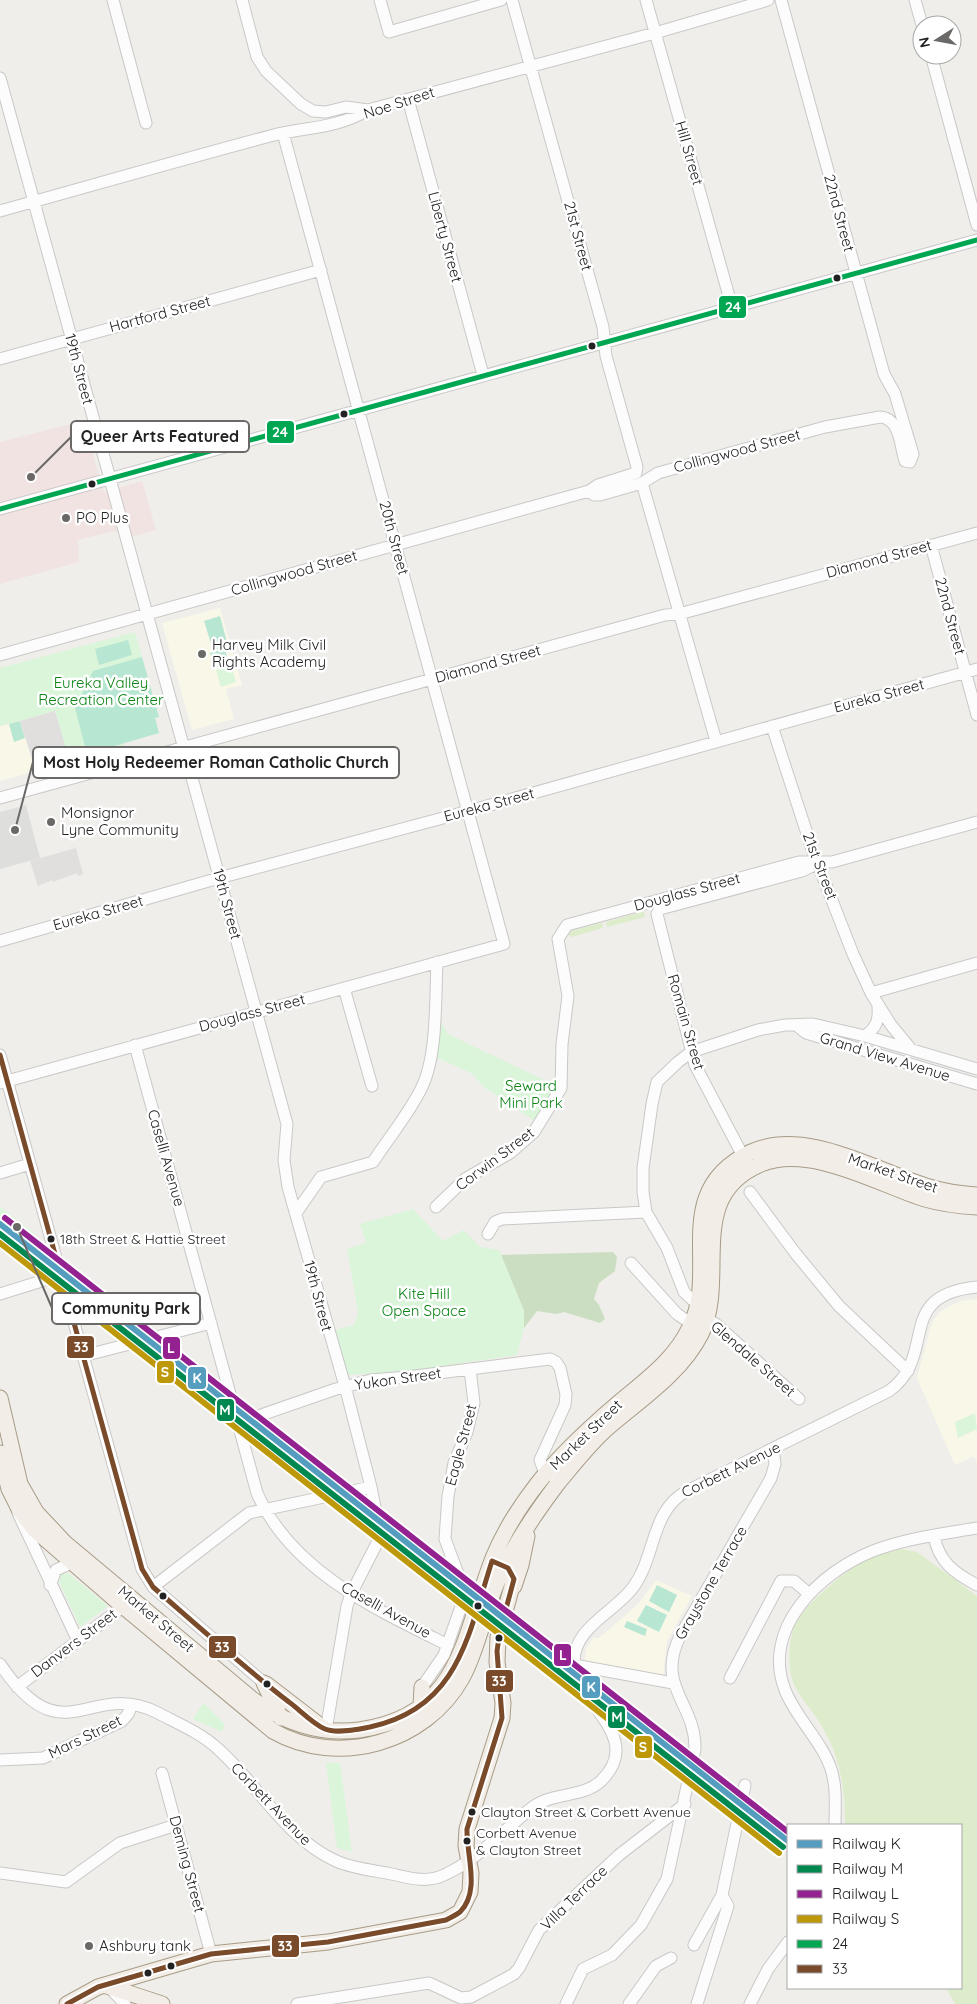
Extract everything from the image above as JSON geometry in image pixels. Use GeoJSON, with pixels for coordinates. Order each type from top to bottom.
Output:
{"type":"FeatureCollection","features":[{"type":"Feature","properties":{"kind":"main road","name":"Market Street"},"geometry":{"type":"LineString","coordinates":[[0,1453],[5,1476],[14,1500],[34,1529],[71,1563],[128,1602],[252,1699],[280,1716],[326,1730],[350,1731],[372,1727],[403,1716],[421,1706],[445,1683],[456,1666],[519,1509],[547,1472],[581,1435],[668,1359],[682,1343],[692,1324],[698,1305],[701,1283],[699,1234],[702,1214],[709,1194],[719,1178],[743,1156],[756,1150],[775,1146],[807,1146],[928,1187],[977,1195]]}},
{"type":"Feature","properties":{"kind":"main road","name":"Market Street"},"geometry":{"type":"LineString","coordinates":[[0,1398],[16,1473],[30,1504],[57,1536],[273,1731],[304,1744],[328,1748],[352,1748],[388,1740],[410,1730],[430,1718],[446,1701],[466,1670],[495,1586],[498,1563],[560,1482],[598,1437],[685,1360],[698,1340],[707,1319],[712,1289],[711,1236],[714,1217],[726,1194],[736,1182],[761,1164],[786,1159],[815,1160],[924,1198],[948,1204],[977,1207]]}},
{"type":"Feature","properties":{"kind":"main road"},"geometry":{"type":"LineString","coordinates":[[67,2004],[98,1987],[106,1986],[140,1973],[210,1954],[328,1942],[446,1920],[460,1912],[468,1900],[471,1883],[466,1846],[467,1829],[502,1718],[503,1703],[497,1662],[498,1637],[502,1618],[533,1518]]}},
{"type":"Feature","properties":{"kind":"main road"},"geometry":{"type":"LineString","coordinates":[[498,1563],[513,1575],[512,1590]]}},
{"type":"Feature","properties":{"kind":"main road"},"geometry":{"type":"LineString","coordinates":[[264,1682],[280,1716],[297,1732],[337,1741],[352,1748]]}},
{"type":"Feature","properties":{"kind":"main road"},"geometry":{"type":"LineString","coordinates":[[264,1682],[326,1730]]}},
{"type":"Feature","properties":{"kind":"main road"},"geometry":{"type":"LineString","coordinates":[[421,1706],[422,1687]]}},
{"type":"Feature","properties":{"kind":"main road"},"geometry":{"type":"LineString","coordinates":[[106,1986],[162,2004]]}},
{"type":"Feature","properties":{"kind":"street"},"geometry":{"type":"LineString","coordinates":[[113,0],[146,123]]}},
{"type":"Feature","properties":{"kind":"street"},"geometry":{"type":"LineString","coordinates":[[242,0],[257,57],[266,71],[301,104],[313,111],[326,112],[346,107],[368,110]]}},
{"type":"Feature","properties":{"kind":"street"},"geometry":{"type":"LineString","coordinates":[[380,0],[389,32],[501,0]]}},
{"type":"Feature","properties":{"kind":"street","name":"21st Street"},"geometry":{"type":"LineString","coordinates":[[512,0],[603,327],[606,356],[637,467],[636,473]]}},
{"type":"Feature","properties":{"kind":"street","name":"Hill Street"},"geometry":{"type":"LineString","coordinates":[[646,0],[732,307]]}},
{"type":"Feature","properties":{"kind":"street","name":"Noe Street"},"geometry":{"type":"LineString","coordinates":[[0,211],[283,133],[322,128],[350,120],[368,110],[655,33],[768,0]]}},
{"type":"Feature","properties":{"kind":"street","name":"22nd Street"},"geometry":{"type":"LineString","coordinates":[[781,0],[884,374],[895,394],[913,454],[910,462],[905,461],[896,428],[890,420]]}},
{"type":"Feature","properties":{"kind":"street"},"geometry":{"type":"LineString","coordinates":[[916,0],[920,15]]}},
{"type":"Feature","properties":{"kind":"street"},"geometry":{"type":"LineString","coordinates":[[933,65],[977,225]]}},
{"type":"Feature","properties":{"kind":"street","name":"19th Street"},"geometry":{"type":"LineString","coordinates":[[0,78],[287,1124],[284,1160],[288,1187],[345,1386],[371,1486],[380,1532],[378,1541],[351,1594],[326,1730]]}},
{"type":"Feature","properties":{"kind":"street","name":"Liberty Street"},"geometry":{"type":"LineString","coordinates":[[408,99],[483,375]]}},
{"type":"Feature","properties":{"kind":"street","name":"20th Street"},"geometry":{"type":"LineString","coordinates":[[283,133],[504,944]]}},
{"type":"Feature","properties":{"kind":"street"},"geometry":{"type":"LineString","coordinates":[[0,509],[977,240]]}},
{"type":"Feature","properties":{"kind":"street","name":"Hartford Street"},"geometry":{"type":"LineString","coordinates":[[0,359],[321,270]]}},
{"type":"Feature","properties":{"kind":"street","name":"Collingwood Street"},"geometry":{"type":"LineString","coordinates":[[589,491],[600,495],[642,483],[658,473],[826,427],[880,417],[890,420]]}},
{"type":"Feature","properties":{"kind":"street","name":"Collingwood Street"},"geometry":{"type":"LineString","coordinates":[[0,655],[589,491],[598,485],[636,473]]}},
{"type":"Feature","properties":{"kind":"street"},"geometry":{"type":"LineString","coordinates":[[642,483],[679,614],[686,630],[716,741]]}},
{"type":"Feature","properties":{"kind":"street","name":"Diamond Street"},"geometry":{"type":"LineString","coordinates":[[0,798],[665,615],[679,614],[977,533]]}},
{"type":"Feature","properties":{"kind":"street","name":"22nd Street"},"geometry":{"type":"LineString","coordinates":[[931,545],[971,671],[977,715]]}},
{"type":"Feature","properties":{"kind":"street","name":"Eureka Street"},"geometry":{"type":"LineString","coordinates":[[0,941],[219,878],[469,811],[971,671]]}},
{"type":"Feature","properties":{"kind":"street","name":"21st Street"},"geometry":{"type":"LineString","coordinates":[[772,726],[818,863],[853,954],[874,998],[910,1048]]}},
{"type":"Feature","properties":{"kind":"street","name":"Douglass Street"},"geometry":{"type":"LineString","coordinates":[[561,933],[568,925],[656,900],[799,862],[832,862],[977,822]]}},
{"type":"Feature","properties":{"kind":"street","name":"Douglass Street"},"geometry":{"type":"LineString","coordinates":[[660,910],[802,871],[818,863]]}},
{"type":"Feature","properties":{"kind":"street","name":"Romain Street"},"geometry":{"type":"LineString","coordinates":[[660,910],[657,914],[691,1052],[743,1156]]}},
{"type":"Feature","properties":{"kind":"street","name":"Corwin Street"},"geometry":{"type":"LineString","coordinates":[[436,1207],[466,1179],[510,1152],[534,1132],[561,1088],[562,1044],[568,996],[558,939],[561,933]]}},
{"type":"Feature","properties":{"kind":"street","name":"Douglass Street"},"geometry":{"type":"LineString","coordinates":[[4,1082],[504,944]]}},
{"type":"Feature","properties":{"kind":"street"},"geometry":{"type":"LineString","coordinates":[[296,1212],[321,1177],[373,1162],[421,1090],[431,1054],[435,1019],[437,962]]}},
{"type":"Feature","properties":{"kind":"street"},"geometry":{"type":"LineString","coordinates":[[874,998],[977,963]]}},
{"type":"Feature","properties":{"kind":"street"},"geometry":{"type":"LineString","coordinates":[[344,988],[372,1086]]}},
{"type":"Feature","properties":{"kind":"street","name":"21st Street"},"geometry":{"type":"LineString","coordinates":[[865,1036],[874,1030],[879,1019],[874,998]]}},
{"type":"Feature","properties":{"kind":"street","name":"Grand View Avenue"},"geometry":{"type":"LineString","coordinates":[[698,1305],[684,1292],[667,1248],[646,1212],[643,1168],[652,1104],[657,1082],[667,1071],[691,1052],[758,1030],[813,1024],[910,1048],[977,1069]]}},
{"type":"Feature","properties":{"kind":"street","name":"Grand View Avenue"},"geometry":{"type":"LineString","coordinates":[[796,1025],[806,1033],[977,1084]]}},
{"type":"Feature","properties":{"kind":"street","name":"Caselli Avenue"},"geometry":{"type":"LineString","coordinates":[[135,1046],[238,1423],[264,1510],[284,1537],[302,1555],[351,1594],[448,1644]]}},
{"type":"Feature","properties":{"kind":"street"},"geometry":{"type":"LineString","coordinates":[[0,1055],[4,1082],[30,1164],[142,1569],[153,1587],[264,1682]]}},
{"type":"Feature","properties":{"kind":"street"},"geometry":{"type":"LineString","coordinates":[[0,1173],[30,1164]]}},
{"type":"Feature","properties":{"kind":"street"},"geometry":{"type":"LineString","coordinates":[[750,1192],[796,1254],[839,1306],[908,1371]]}},
{"type":"Feature","properties":{"kind":"street"},"geometry":{"type":"LineString","coordinates":[[488,1234],[495,1222],[502,1219],[646,1212]]}},
{"type":"Feature","properties":{"kind":"street"},"geometry":{"type":"LineString","coordinates":[[0,1238],[40,1268],[61,1275]]}},
{"type":"Feature","properties":{"kind":"street"},"geometry":{"type":"LineString","coordinates":[[631,1262],[677,1314],[692,1324]]}},
{"type":"Feature","properties":{"kind":"street"},"geometry":{"type":"LineString","coordinates":[[0,1294],[61,1275]]}},
{"type":"Feature","properties":{"kind":"street","name":"Corbett Avenue"},"geometry":{"type":"LineString","coordinates":[[0,1664],[29,1700],[52,1712],[64,1713],[108,1705],[132,1705],[157,1713],[211,1743],[298,1837],[334,1860],[349,1865],[428,1880],[449,1873],[469,1860],[536,1805],[552,1797],[595,1786],[610,1769],[616,1748],[614,1735],[580,1682],[574,1665],[574,1656],[581,1638],[630,1591],[640,1577],[661,1518],[672,1501],[687,1491],[889,1392],[908,1371],[916,1350],[922,1318],[928,1308],[944,1294],[977,1287]]}},
{"type":"Feature","properties":{"kind":"street","name":"Glendale Street"},"geometry":{"type":"LineString","coordinates":[[707,1319],[716,1324],[799,1399]]}},
{"type":"Feature","properties":{"kind":"street"},"geometry":{"type":"LineString","coordinates":[[83,1356],[211,1323]]}},
{"type":"Feature","properties":{"kind":"street","name":"Yukon Street"},"geometry":{"type":"LineString","coordinates":[[238,1423],[345,1386],[371,1380],[546,1359],[554,1360],[560,1368],[566,1394],[565,1404],[542,1454],[541,1465],[547,1472]]}},
{"type":"Feature","properties":{"kind":"street","name":"Eagle Street"},"geometry":{"type":"LineString","coordinates":[[422,1687],[440,1664],[462,1604],[464,1592],[445,1544],[448,1496],[454,1463],[471,1419],[474,1394],[470,1369]]}},
{"type":"Feature","properties":{"kind":"street","name":"Graystone Terrace"},"geometry":{"type":"LineString","coordinates":[[566,2004],[583,1969],[612,1955],[637,1931],[670,1872],[696,1741],[693,1728],[673,1683],[671,1663],[677,1643],[771,1478],[775,1464],[773,1450]]}},
{"type":"Feature","properties":{"kind":"street"},"geometry":{"type":"LineString","coordinates":[[547,1472],[560,1482]]}},
{"type":"Feature","properties":{"kind":"street"},"geometry":{"type":"LineString","coordinates":[[153,1587],[249,1513],[371,1486]]}},
{"type":"Feature","properties":{"kind":"street"},"geometry":{"type":"LineString","coordinates":[[14,1500],[26,1534],[78,1641]]}},
{"type":"Feature","properties":{"kind":"street"},"geometry":{"type":"LineString","coordinates":[[836,1824],[835,1790],[831,1769],[822,1750],[788,1696],[780,1673],[779,1655],[783,1635],[808,1593],[852,1561],[873,1551],[977,1528]]}},
{"type":"Feature","properties":{"kind":"street"},"geometry":{"type":"LineString","coordinates":[[934,1536],[941,1558],[959,1574],[977,1585]]}},
{"type":"Feature","properties":{"kind":"street"},"geometry":{"type":"LineString","coordinates":[[50,1585],[56,1570],[71,1563]]}},
{"type":"Feature","properties":{"kind":"street"},"geometry":{"type":"LineString","coordinates":[[730,1678],[781,1581],[794,1581],[808,1593]]}},
{"type":"Feature","properties":{"kind":"street","name":"Danvers Street"},"geometry":{"type":"LineString","coordinates":[[17,1687],[128,1602]]}},
{"type":"Feature","properties":{"kind":"street"},"geometry":{"type":"LineString","coordinates":[[574,1665],[673,1683]]}},
{"type":"Feature","properties":{"kind":"street","name":"Mars Street"},"geometry":{"type":"LineString","coordinates":[[0,1760],[38,1759],[51,1754],[122,1721],[132,1705]]}},
{"type":"Feature","properties":{"kind":"street","name":"Deming Street"},"geometry":{"type":"LineString","coordinates":[[162,1773],[210,1954]]}},
{"type":"Feature","properties":{"kind":"street"},"geometry":{"type":"LineString","coordinates":[[694,1945],[722,1895],[746,1785]]}},
{"type":"Feature","properties":{"kind":"street","name":"Villa Terrace"},"geometry":{"type":"LineString","coordinates":[[297,2004],[429,1983],[462,1998],[471,1997],[514,1974],[520,1968],[539,1930],[619,1854],[685,1804]]}},
{"type":"Feature","properties":{"kind":"street"},"geometry":{"type":"LineString","coordinates":[[0,1874],[66,1882],[120,1842],[176,1825]]}},
{"type":"Feature","properties":{"kind":"street"},"geometry":{"type":"LineString","coordinates":[[697,2004],[728,1906],[722,1895]]}},
{"type":"Feature","properties":{"kind":"street"},"geometry":{"type":"LineString","coordinates":[[750,2004],[768,1969],[787,1943]]}},
{"type":"Feature","properties":{"kind":"street"},"geometry":{"type":"LineString","coordinates":[[629,2004],[656,1966],[671,1958]]}},
{"type":"Feature","properties":{"kind":"street"},"geometry":{"type":"LineString","coordinates":[[106,1986],[119,1995],[125,2004]]}},
{"type":"Feature","properties":{"kind":"shaded area"},"geometry":{"type":"Polygon","coordinates":[[[83,421],[104,492],[142,481],[156,530],[131,537],[114,531],[78,540],[79,562],[0,584],[0,442],[83,421]]]}},
{"type":"Feature","properties":{"kind":"shaded area","name":"Harvey Milk Civil Rights Academy"},"geometry":{"type":"Polygon","coordinates":[[[220,608],[242,685],[226,689],[234,719],[192,730],[162,623],[220,608]]]}},
{"type":"Feature","properties":{"kind":"shaded area"},"geometry":{"type":"Polygon","coordinates":[[[55,711],[70,762],[36,771],[20,721],[55,711]]]}},
{"type":"Feature","properties":{"kind":"shaded area"},"geometry":{"type":"Polygon","coordinates":[[[20,721],[36,771],[0,781],[0,726],[20,721]]]}},
{"type":"Feature","properties":{"kind":"shaded area"},"geometry":{"type":"Polygon","coordinates":[[[26,805],[40,858],[0,869],[0,812],[26,805]]]}},
{"type":"Feature","properties":{"kind":"shaded area"},"geometry":{"type":"Polygon","coordinates":[[[76,848],[83,874],[78,876],[77,873],[38,886],[30,861],[76,848]]]}},
{"type":"Feature","properties":{"kind":"shaded area"},"geometry":{"type":"Polygon","coordinates":[[[977,1299],[977,1463],[974,1456],[955,1465],[917,1378],[932,1322],[941,1311],[960,1301],[977,1299]]]}},
{"type":"Feature","properties":{"kind":"shaded area"},"geometry":{"type":"Polygon","coordinates":[[[656,1580],[692,1596],[667,1641],[663,1675],[584,1663],[587,1647],[593,1638],[599,1638],[639,1603],[656,1580]]]}},
{"type":"Feature","properties":{"kind":"green space"},"geometry":{"type":"Polygon","coordinates":[[[220,616],[228,646],[213,650],[204,621],[220,616]]]}},
{"type":"Feature","properties":{"kind":"green space","name":"Eureka Valley Recreation Center"},"geometry":{"type":"Polygon","coordinates":[[[135,632],[159,717],[155,718],[159,733],[123,742],[125,749],[70,764],[55,711],[0,726],[0,668],[135,632]]]}},
{"type":"Feature","properties":{"kind":"green space"},"geometry":{"type":"Polygon","coordinates":[[[128,640],[132,655],[99,665],[95,649],[128,640]]]}},
{"type":"Feature","properties":{"kind":"green space"},"geometry":{"type":"Polygon","coordinates":[[[225,649],[229,664],[214,668],[210,653],[225,649]]]}},
{"type":"Feature","properties":{"kind":"green space"},"geometry":{"type":"Polygon","coordinates":[[[142,657],[159,717],[155,718],[159,733],[87,754],[75,708],[93,671],[142,657]]]}},
{"type":"Feature","properties":{"kind":"green space"},"geometry":{"type":"Polygon","coordinates":[[[231,666],[236,682],[221,687],[216,670],[231,666]]]}},
{"type":"Feature","properties":{"kind":"green space"},"geometry":{"type":"Polygon","coordinates":[[[20,721],[25,738],[14,742],[9,724],[20,721]]]}},
{"type":"Feature","properties":{"kind":"green space"},"geometry":{"type":"Polygon","coordinates":[[[644,911],[645,917],[607,927],[606,922],[644,911]]]}},
{"type":"Feature","properties":{"kind":"green space"},"geometry":{"type":"Polygon","coordinates":[[[602,923],[603,928],[572,937],[566,934],[572,930],[602,923]]]}},
{"type":"Feature","properties":{"kind":"green space","name":"Seward Mini Park"},"geometry":{"type":"Polygon","coordinates":[[[440,1020],[448,1034],[561,1088],[541,1125],[485,1088],[471,1073],[431,1055],[440,1020]]]}},
{"type":"Feature","properties":{"kind":"green space"},"geometry":{"type":"Polygon","coordinates":[[[0,1207],[34,1233],[40,1253],[0,1221],[0,1207]]]}},
{"type":"Feature","properties":{"kind":"green space","name":"Kite Hill Open Space"},"geometry":{"type":"Polygon","coordinates":[[[413,1209],[443,1241],[464,1230],[480,1247],[499,1250],[524,1311],[524,1328],[517,1355],[408,1371],[348,1375],[332,1333],[338,1329],[354,1325],[358,1312],[347,1249],[366,1243],[360,1224],[413,1209]]]}},
{"type":"Feature","properties":{"kind":"green space"},"geometry":{"type":"Polygon","coordinates":[[[613,1252],[617,1257],[615,1271],[599,1283],[594,1299],[605,1319],[600,1323],[564,1312],[556,1314],[537,1311],[524,1328],[524,1311],[501,1255],[613,1252]]]}},
{"type":"Feature","properties":{"kind":"green space"},"geometry":{"type":"Polygon","coordinates":[[[975,1413],[977,1429],[958,1438],[955,1422],[975,1413]]]}},
{"type":"Feature","properties":{"kind":"green space"},"geometry":{"type":"Polygon","coordinates":[[[902,1549],[917,1552],[977,1596],[977,2004],[955,2004],[947,1989],[962,1989],[962,1824],[845,1824],[844,1797],[840,1771],[832,1745],[818,1720],[798,1693],[791,1675],[789,1663],[791,1638],[799,1618],[842,1575],[866,1559],[902,1549]]]}},
{"type":"Feature","properties":{"kind":"green space"},"geometry":{"type":"Polygon","coordinates":[[[68,1573],[108,1606],[80,1627],[59,1582],[61,1575],[68,1573]]]}},
{"type":"Feature","properties":{"kind":"green space"},"geometry":{"type":"Polygon","coordinates":[[[657,1585],[677,1595],[669,1612],[649,1601],[657,1585]]]}},
{"type":"Feature","properties":{"kind":"green space"},"geometry":{"type":"Polygon","coordinates":[[[646,1605],[667,1615],[659,1632],[637,1621],[646,1605]]]}},
{"type":"Feature","properties":{"kind":"green space"},"geometry":{"type":"Polygon","coordinates":[[[627,1621],[647,1629],[645,1636],[624,1627],[627,1621]]]}},
{"type":"Feature","properties":{"kind":"green space"},"geometry":{"type":"Polygon","coordinates":[[[203,1703],[225,1724],[222,1732],[193,1719],[203,1703]]]}},
{"type":"Feature","properties":{"kind":"green space"},"geometry":{"type":"Polygon","coordinates":[[[326,1763],[340,1763],[352,1852],[337,1848],[326,1763]]]}},
{"type":"Feature","properties":{"kind":"rail line","name":"L"},"geometry":{"type":"LineString","coordinates":[[5,1218],[787,1831]]}},
{"type":"Feature","properties":{"kind":"rail line","name":"K"},"geometry":{"type":"LineString","coordinates":[[0,1224],[787,1840]]}},
{"type":"Feature","properties":{"kind":"rail line","name":"M"},"geometry":{"type":"LineString","coordinates":[[0,1234],[783,1847]]}},
{"type":"Feature","properties":{"kind":"rail line","name":"S"},"geometry":{"type":"LineString","coordinates":[[0,1243],[779,1853]]}},
{"type":"Feature","properties":{"kind":"transit line","name":"24"},"geometry":{"type":"LineString","coordinates":[[0,509],[977,240]]}},
{"type":"Feature","properties":{"kind":"transit line","name":"33"},"geometry":{"type":"LineString","coordinates":[[0,1055],[142,1569],[153,1587],[237,1660],[320,1727],[342,1731],[370,1727],[400,1717],[423,1703],[441,1686],[455,1665],[466,1641],[492,1561],[508,1568],[514,1579],[500,1631],[497,1651],[502,1718],[467,1829],[471,1883],[470,1894],[460,1912],[446,1920],[328,1942],[211,1954],[98,1987],[67,2004]]}},
{"type":"Feature","properties":{"kind":"place","name":"Queer Arts Featured"},"geometry":{"type":"Point","coordinates":[31,477]}},
{"type":"Feature","properties":{"kind":"place","name":"PO Plus"},"geometry":{"type":"Point","coordinates":[66,518]}},
{"type":"Feature","properties":{"kind":"place","name":"Harvey Milk Civil Rights Academy"},"geometry":{"type":"Point","coordinates":[202,654]}},
{"type":"Feature","properties":{"kind":"place","name":"Monsignor Lyne Community"},"geometry":{"type":"Point","coordinates":[51,822]}},
{"type":"Feature","properties":{"kind":"place","name":"Most Holy Redeemer Roman Catholic Church"},"geometry":{"type":"Point","coordinates":[15,830]}},
{"type":"Feature","properties":{"kind":"place","name":"Community Park"},"geometry":{"type":"Point","coordinates":[17,1227]}},
{"type":"Feature","properties":{"kind":"place","name":"18th Street & Hattie Street"},"geometry":{"type":"Point","coordinates":[51,1239]}},
{"type":"Feature","properties":{"kind":"place","name":"Clayton Street & Corbett Avenue"},"geometry":{"type":"Point","coordinates":[472,1812]}},
{"type":"Feature","properties":{"kind":"place","name":"Corbett Avenue & Clayton Street"},"geometry":{"type":"Point","coordinates":[467,1841]}},
{"type":"Feature","properties":{"kind":"place","name":"Ashbury tank"},"geometry":{"type":"Point","coordinates":[89,1946]}}]}
